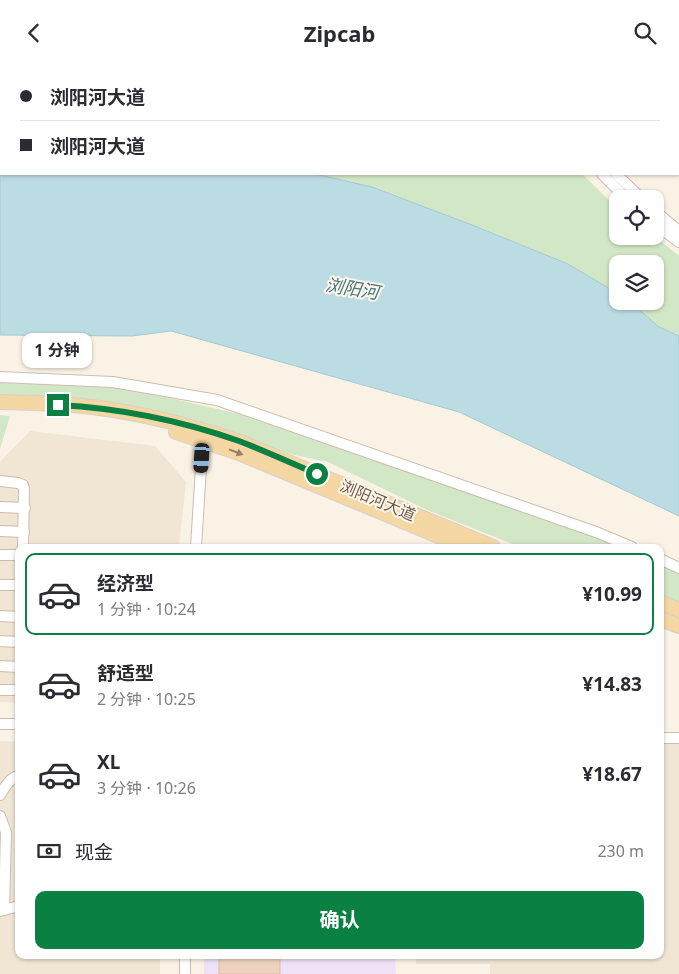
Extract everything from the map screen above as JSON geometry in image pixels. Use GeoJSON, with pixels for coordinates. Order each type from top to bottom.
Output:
{"type":"FeatureCollection","features":[{"type":"Feature","properties":{"kind":"main road","name":"浏阳河大道"},"geometry":{"type":"LineString","coordinates":[[0,402],[73,405],[125,413],[203,435],[458,544]]}},
{"type":"Feature","properties":{"kind":"main road","name":"浏阳河大道"},"geometry":{"type":"LineString","coordinates":[[0,410],[72,413],[125,421],[180,433],[240,441],[485,544]]}},
{"type":"Feature","properties":{"kind":"main road"},"geometry":{"type":"LineString","coordinates":[[664,604],[679,610]]}},
{"type":"Feature","properties":{"kind":"main road"},"geometry":{"type":"LineString","coordinates":[[664,620],[679,626]]}},
{"type":"Feature","properties":{"kind":"street"},"geometry":{"type":"LineString","coordinates":[[603,175],[618,190]]}},
{"type":"Feature","properties":{"kind":"street"},"geometry":{"type":"LineString","coordinates":[[617,175],[633,190]]}},
{"type":"Feature","properties":{"kind":"street"},"geometry":{"type":"LineString","coordinates":[[664,218],[679,231]]}},
{"type":"Feature","properties":{"kind":"street"},"geometry":{"type":"LineString","coordinates":[[664,231],[679,242]]}},
{"type":"Feature","properties":{"kind":"street"},"geometry":{"type":"LineString","coordinates":[[0,377],[113,382],[217,400],[596,532],[625,544]]}},
{"type":"Feature","properties":{"kind":"street"},"geometry":{"type":"LineString","coordinates":[[196,544],[203,435]]}},
{"type":"Feature","properties":{"kind":"street"},"geometry":{"type":"LineString","coordinates":[[0,481],[23,485],[25,493],[24,544]]}},
{"type":"Feature","properties":{"kind":"street"},"geometry":{"type":"LineString","coordinates":[[0,507],[25,508]]}},
{"type":"Feature","properties":{"kind":"street"},"geometry":{"type":"LineString","coordinates":[[0,531],[24,532]]}},
{"type":"Feature","properties":{"kind":"street"},"geometry":{"type":"LineString","coordinates":[[0,555],[15,555]]}},
{"type":"Feature","properties":{"kind":"street"},"geometry":{"type":"LineString","coordinates":[[664,561],[679,568]]}},
{"type":"Feature","properties":{"kind":"street"},"geometry":{"type":"LineString","coordinates":[[0,585],[15,585]]}},
{"type":"Feature","properties":{"kind":"street"},"geometry":{"type":"LineString","coordinates":[[0,616],[15,617]]}},
{"type":"Feature","properties":{"kind":"street"},"geometry":{"type":"LineString","coordinates":[[0,641],[15,642]]}},
{"type":"Feature","properties":{"kind":"street"},"geometry":{"type":"LineString","coordinates":[[0,666],[15,667]]}},
{"type":"Feature","properties":{"kind":"street"},"geometry":{"type":"LineString","coordinates":[[0,690],[15,690]]}},
{"type":"Feature","properties":{"kind":"street"},"geometry":{"type":"LineString","coordinates":[[0,724],[15,725]]}},
{"type":"Feature","properties":{"kind":"street"},"geometry":{"type":"LineString","coordinates":[[664,738],[679,738]]}},
{"type":"Feature","properties":{"kind":"street"},"geometry":{"type":"LineString","coordinates":[[0,795],[15,777]]}},
{"type":"Feature","properties":{"kind":"street"},"geometry":{"type":"LineString","coordinates":[[0,816],[6,832],[2,910],[15,906]]}},
{"type":"Feature","properties":{"kind":"street"},"geometry":{"type":"LineString","coordinates":[[184,974],[185,959]]}},
{"type":"Feature","properties":{"kind":"shaded area"},"geometry":{"type":"Polygon","coordinates":[[[30,431],[155,446],[186,482],[179,544],[15,544],[15,703],[0,702],[0,462],[30,431]]]}},
{"type":"Feature","properties":{"kind":"shaded area"},"geometry":{"type":"Polygon","coordinates":[[[664,736],[679,741],[679,974],[490,974],[490,964],[416,964],[416,959],[664,959],[664,736]]]}},
{"type":"Feature","properties":{"kind":"shaded area"},"geometry":{"type":"Polygon","coordinates":[[[0,741],[15,742],[15,959],[160,959],[160,974],[0,974],[0,741]]]}},
{"type":"Feature","properties":{"kind":"shaded area"},"geometry":{"type":"Polygon","coordinates":[[[204,959],[395,959],[396,974],[204,974],[204,959]]]}},
{"type":"Feature","properties":{"kind":"green space"},"geometry":{"type":"Polygon","coordinates":[[[319,175],[583,175],[609,200],[609,245],[664,244],[679,256],[679,336],[659,327],[639,310],[664,310],[664,255],[609,255],[609,288],[568,264],[372,187],[319,175]]]}},
{"type":"Feature","properties":{"kind":"green space"},"geometry":{"type":"Polygon","coordinates":[[[0,381],[95,383],[239,414],[307,435],[616,544],[512,544],[427,510],[328,462],[294,455],[182,417],[109,404],[0,397],[0,381]]]}},
{"type":"Feature","properties":{"kind":"green space"},"geometry":{"type":"Polygon","coordinates":[[[0,415],[10,416],[0,449],[0,415]]]}},
{"type":"Feature","properties":{"kind":"green space"},"geometry":{"type":"Polygon","coordinates":[[[664,565],[679,573],[679,603],[664,597],[664,565]]]}},
{"type":"Feature","properties":{"kind":"water","name":"浏阳河"},"geometry":{"type":"Polygon","coordinates":[[[0,175],[319,175],[372,187],[568,264],[609,288],[609,310],[639,310],[659,327],[679,336],[679,516],[459,412],[171,331],[132,336],[0,335],[0,175]]]}},
{"type":"Feature","properties":{"kind":"building"},"geometry":{"type":"Polygon","coordinates":[[[219,959],[280,959],[280,974],[219,974],[219,959]]]}},
{"type":"Feature","properties":{"kind":"route"},"geometry":{"type":"LineString","coordinates":[[58,405],[73,405],[125,413],[204,429],[240,441],[317,474]]}}]}
